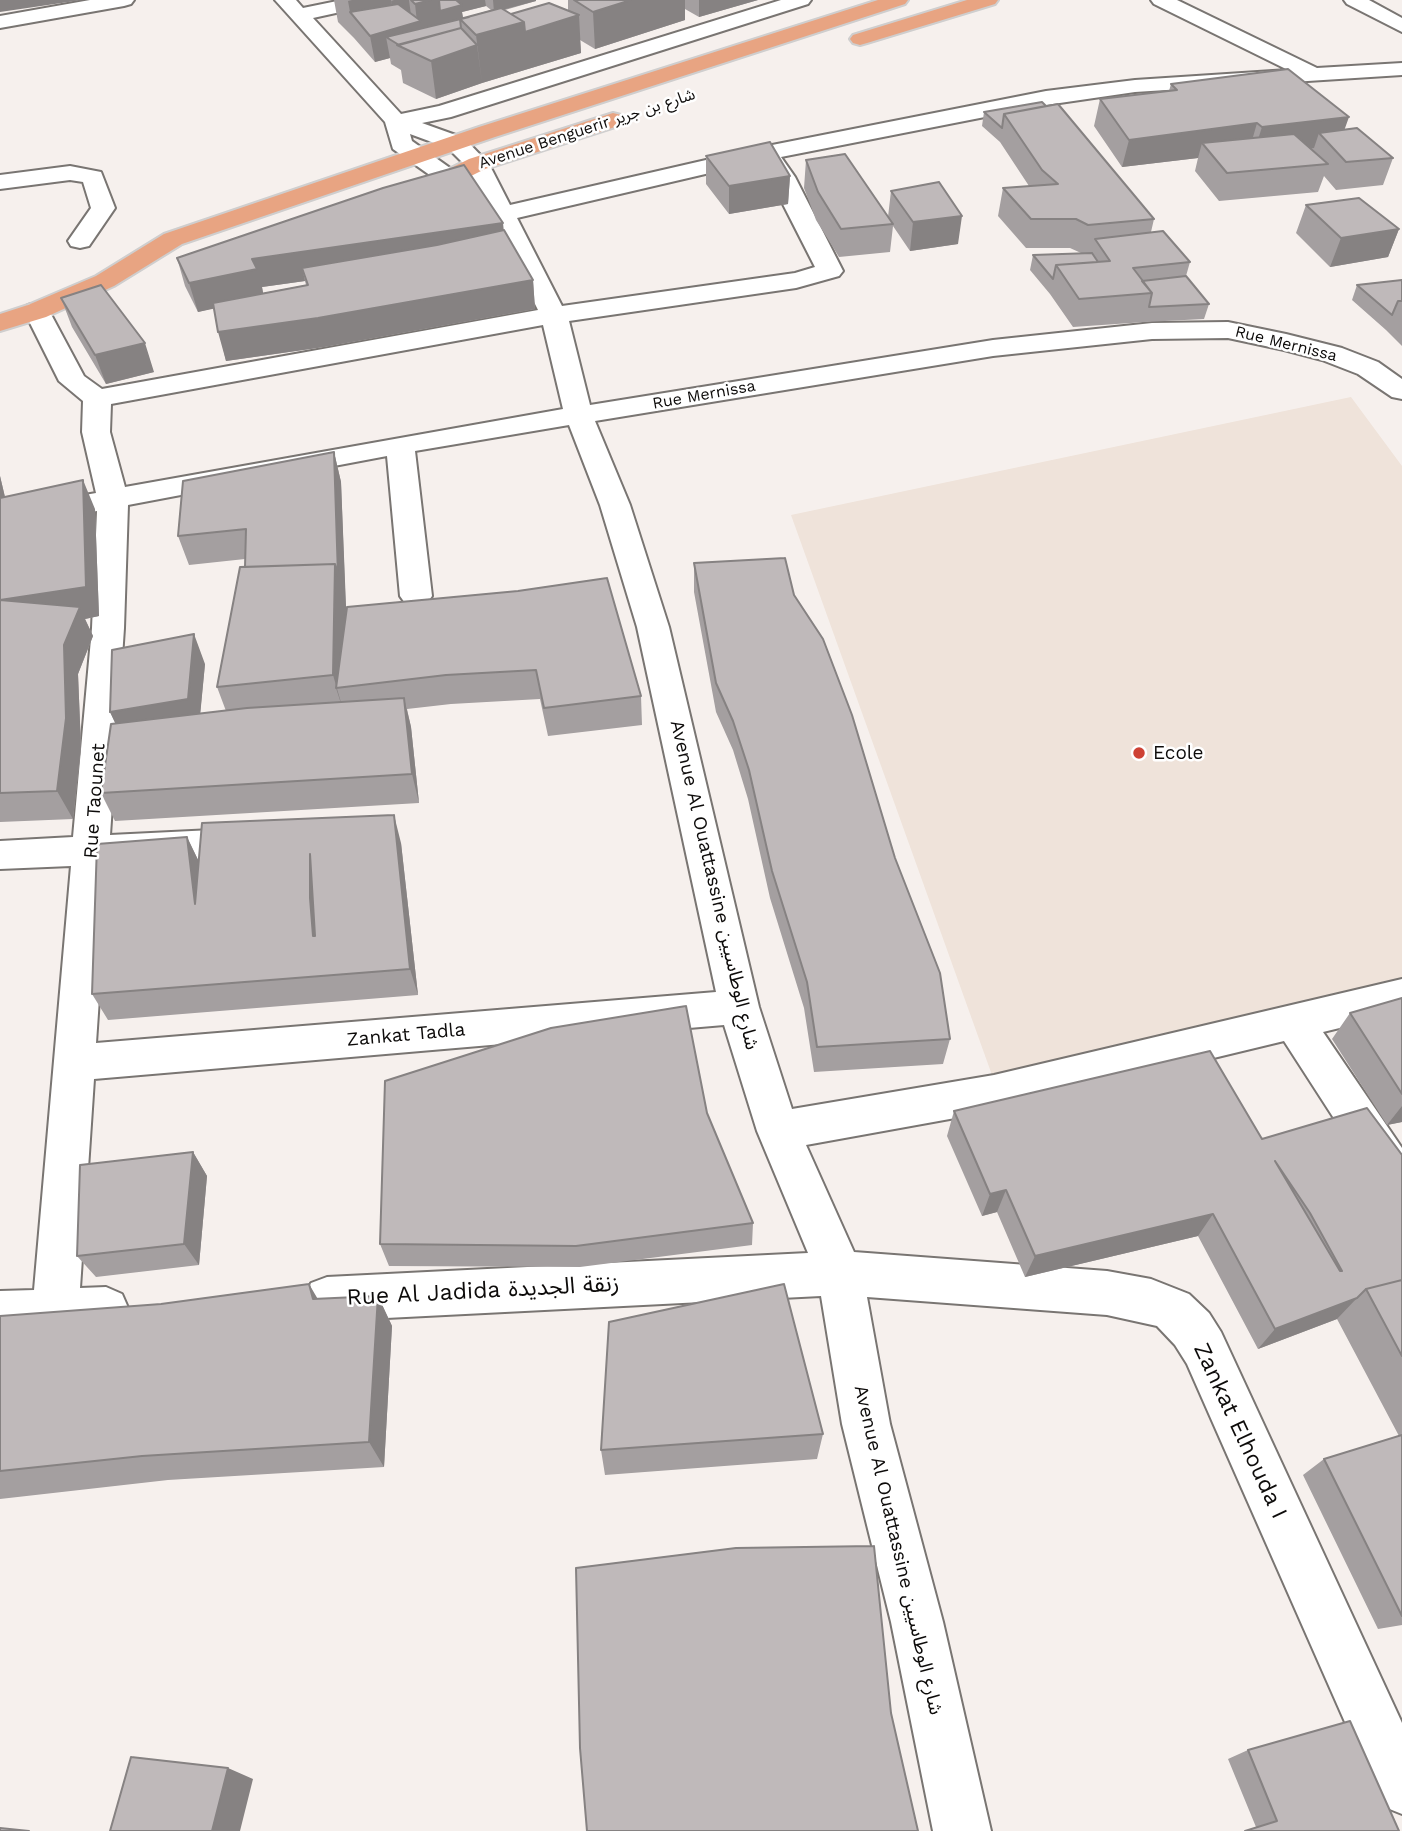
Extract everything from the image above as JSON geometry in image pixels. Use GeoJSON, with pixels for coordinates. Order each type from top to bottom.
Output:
{"type":"FeatureCollection","features":[{"type":"Feature","properties":{"kind":"main road","name":"Avenue Benguerir شارع بن جرير"},"geometry":{"type":"LineString","coordinates":[[0,323],[37,311],[105,281],[173,239],[416,156],[898,0]]}},
{"type":"Feature","properties":{"kind":"main road"},"geometry":{"type":"LineString","coordinates":[[839,45],[988,0]]}},
{"type":"Feature","properties":{"kind":"main road","name":"Avenue Benguerir شارع بن جرير"},"geometry":{"type":"LineString","coordinates":[[397,196],[449,178],[491,190],[639,112]]}},
{"type":"Feature","properties":{"kind":"main road","name":"Avenue Benguerir شارع بن جرير"},"geometry":{"type":"LineString","coordinates":[[105,281],[165,269]]}},
{"type":"Feature","properties":{"kind":"street"},"geometry":{"type":"LineString","coordinates":[[0,22],[124,0]]}},
{"type":"Feature","properties":{"kind":"street"},"geometry":{"type":"LineString","coordinates":[[292,7],[370,0]]}},
{"type":"Feature","properties":{"kind":"street"},"geometry":{"type":"LineString","coordinates":[[396,121],[443,112],[801,0]]}},
{"type":"Feature","properties":{"kind":"street"},"geometry":{"type":"LineString","coordinates":[[1161,0],[1310,73]]}},
{"type":"Feature","properties":{"kind":"street"},"geometry":{"type":"LineString","coordinates":[[1354,0],[1402,26]]}},
{"type":"Feature","properties":{"kind":"street","name":"Avenue Al Ouattassine شارع الوطاسيين"},"geometry":{"type":"LineString","coordinates":[[292,7],[396,121],[456,143],[491,190],[554,315],[579,416],[615,505],[653,627],[739,1007],[778,1131],[840,1273],[866,1424],[918,1622],[962,1831]]}},
{"type":"Feature","properties":{"kind":"street"},"geometry":{"type":"LineString","coordinates":[[491,190],[767,153],[1046,98],[1135,86],[1402,69]]}},
{"type":"Feature","properties":{"kind":"street"},"geometry":{"type":"LineString","coordinates":[[1046,98],[1061,119]]}},
{"type":"Feature","properties":{"kind":"street","name":"Avenue Al Ouattassine شارع الوطاسيين"},"geometry":{"type":"LineString","coordinates":[[396,121],[401,144],[416,156],[449,178],[491,190]]}},
{"type":"Feature","properties":{"kind":"street"},"geometry":{"type":"LineString","coordinates":[[37,311],[73,381],[97,398],[554,315],[796,281],[830,271],[783,177],[767,153]]}},
{"type":"Feature","properties":{"kind":"street"},"geometry":{"type":"LineString","coordinates":[[0,181],[70,173],[93,177],[103,208],[80,241]]}},
{"type":"Feature","properties":{"kind":"street","name":"Rue Mernissa"},"geometry":{"type":"LineString","coordinates":[[0,520],[400,445],[993,348],[1152,331],[1219,319],[1368,368],[1402,391]]}},
{"type":"Feature","properties":{"kind":"street","name":"Rue Taounet"},"geometry":{"type":"LineString","coordinates":[[55,1312],[108,628],[113,499],[96,432],[97,398]]}},
{"type":"Feature","properties":{"kind":"street"},"geometry":{"type":"LineString","coordinates":[[400,445],[416,596]]}},
{"type":"Feature","properties":{"kind":"street"},"geometry":{"type":"LineString","coordinates":[[0,855],[281,841]]}},
{"type":"Feature","properties":{"kind":"street"},"geometry":{"type":"LineString","coordinates":[[778,1131],[994,1093],[1402,996]]}},
{"type":"Feature","properties":{"kind":"street","name":"Zankat Tadla"},"geometry":{"type":"LineString","coordinates":[[73,1063],[739,1007]]}},
{"type":"Feature","properties":{"kind":"street"},"geometry":{"type":"LineString","coordinates":[[1293,1021],[1402,1185]]}},
{"type":"Feature","properties":{"kind":"street","name":"Rue Al Jadida زنقة الجديدة"},"geometry":{"type":"LineString","coordinates":[[289,1301],[840,1273]]}},
{"type":"Feature","properties":{"kind":"street","name":"Zankat Elhouda I"},"geometry":{"type":"LineString","coordinates":[[840,1273],[1107,1293],[1151,1301],[1173,1310],[1192,1329],[1204,1348],[1402,1786]]}},
{"type":"Feature","properties":{"kind":"street"},"geometry":{"type":"LineString","coordinates":[[0,1314],[152,1308]]}},
{"type":"Feature","properties":{"kind":"shaded area","name":"Ecole"},"geometry":{"type":"Polygon","coordinates":[[[1351,397],[1402,466],[1402,992],[997,1089],[791,515],[1351,397]]]}},
{"type":"Feature","properties":{"kind":"building"},"geometry":{"type":"Polygon","coordinates":[[[411,0],[431,0],[415,4],[411,0]]]}},
{"type":"Feature","properties":{"kind":"building"},"geometry":{"type":"Polygon","coordinates":[[[439,0],[456,0],[462,5],[440,11],[439,0]]]}},
{"type":"Feature","properties":{"kind":"building"},"geometry":{"type":"Polygon","coordinates":[[[574,0],[631,0],[593,12],[574,0]]]}},
{"type":"Feature","properties":{"kind":"building"},"geometry":{"type":"Polygon","coordinates":[[[549,3],[579,15],[525,32],[524,22],[511,14],[549,3]]]}},
{"type":"Feature","properties":{"kind":"building"},"geometry":{"type":"Polygon","coordinates":[[[398,4],[421,21],[370,36],[350,12],[398,4]]]}},
{"type":"Feature","properties":{"kind":"building"},"geometry":{"type":"Polygon","coordinates":[[[501,8],[524,22],[476,35],[460,19],[501,8]]]}},
{"type":"Feature","properties":{"kind":"building"},"geometry":{"type":"Polygon","coordinates":[[[460,19],[461,28],[399,45],[386,37],[460,19]]]}},
{"type":"Feature","properties":{"kind":"building"},"geometry":{"type":"Polygon","coordinates":[[[461,28],[477,45],[431,61],[397,45],[461,28]]]}},
{"type":"Feature","properties":{"kind":"building"},"geometry":{"type":"Polygon","coordinates":[[[1288,69],[1349,117],[1262,127],[1257,123],[1129,140],[1100,99],[1177,90],[1171,84],[1288,69]]]}},
{"type":"Feature","properties":{"kind":"building"},"geometry":{"type":"Polygon","coordinates":[[[1042,102],[1046,106],[1004,114],[1002,128],[984,112],[1042,102]]]}},
{"type":"Feature","properties":{"kind":"building"},"geometry":{"type":"Polygon","coordinates":[[[1058,104],[1154,219],[1088,225],[1076,219],[1031,219],[1003,188],[1058,184],[1042,170],[1004,114],[1058,104]]]}},
{"type":"Feature","properties":{"kind":"building"},"geometry":{"type":"Polygon","coordinates":[[[1357,128],[1393,158],[1346,162],[1319,133],[1357,128]]]}},
{"type":"Feature","properties":{"kind":"building"},"geometry":{"type":"Polygon","coordinates":[[[1294,134],[1328,164],[1227,173],[1202,143],[1294,134]]]}},
{"type":"Feature","properties":{"kind":"building"},"geometry":{"type":"Polygon","coordinates":[[[770,142],[790,176],[729,186],[706,156],[770,142]]]}},
{"type":"Feature","properties":{"kind":"building"},"geometry":{"type":"Polygon","coordinates":[[[845,154],[893,224],[841,229],[818,192],[806,160],[845,154]]]}},
{"type":"Feature","properties":{"kind":"building"},"geometry":{"type":"Polygon","coordinates":[[[464,165],[503,223],[252,259],[257,269],[189,283],[177,258],[383,188],[464,165]]]}},
{"type":"Feature","properties":{"kind":"building"},"geometry":{"type":"Polygon","coordinates":[[[939,182],[962,216],[913,222],[891,191],[939,182]]]}},
{"type":"Feature","properties":{"kind":"building"},"geometry":{"type":"Polygon","coordinates":[[[1359,198],[1399,229],[1341,238],[1306,205],[1359,198]]]}},
{"type":"Feature","properties":{"kind":"building"},"geometry":{"type":"Polygon","coordinates":[[[504,230],[533,280],[318,318],[218,332],[213,303],[308,285],[302,268],[437,245],[504,230]]]}},
{"type":"Feature","properties":{"kind":"building"},"geometry":{"type":"Polygon","coordinates":[[[1163,231],[1190,262],[1133,268],[1152,293],[1079,299],[1056,265],[1110,261],[1095,239],[1163,231]]]}},
{"type":"Feature","properties":{"kind":"building"},"geometry":{"type":"Polygon","coordinates":[[[1092,253],[1098,262],[1056,265],[1053,279],[1033,255],[1092,253]]]}},
{"type":"Feature","properties":{"kind":"building"},"geometry":{"type":"Polygon","coordinates":[[[1186,276],[1209,304],[1149,307],[1152,293],[1142,281],[1186,276]]]}},
{"type":"Feature","properties":{"kind":"building"},"geometry":{"type":"Polygon","coordinates":[[[1402,280],[1402,301],[1398,301],[1392,315],[1357,285],[1402,280]]]}},
{"type":"Feature","properties":{"kind":"building"},"geometry":{"type":"Polygon","coordinates":[[[101,285],[145,343],[95,355],[61,298],[101,285]]]}},
{"type":"Feature","properties":{"kind":"building"},"geometry":{"type":"Polygon","coordinates":[[[334,452],[338,576],[335,564],[245,567],[246,529],[178,536],[183,481],[334,452]]]}},
{"type":"Feature","properties":{"kind":"building"},"geometry":{"type":"Polygon","coordinates":[[[83,480],[86,587],[0,600],[0,498],[83,480]]]}},
{"type":"Feature","properties":{"kind":"building"},"geometry":{"type":"Polygon","coordinates":[[[785,558],[794,595],[823,639],[852,715],[895,858],[940,973],[950,1039],[817,1047],[807,982],[772,871],[749,770],[733,721],[716,683],[694,563],[785,558]]]}},
{"type":"Feature","properties":{"kind":"building"},"geometry":{"type":"Polygon","coordinates":[[[335,564],[333,675],[217,687],[240,567],[335,564]]]}},
{"type":"Feature","properties":{"kind":"building"},"geometry":{"type":"Polygon","coordinates":[[[607,578],[641,696],[544,708],[536,670],[446,675],[336,688],[347,607],[518,591],[607,578]]]}},
{"type":"Feature","properties":{"kind":"building"},"geometry":{"type":"Polygon","coordinates":[[[0,600],[80,607],[64,645],[66,718],[57,791],[0,793],[0,600]]]}},
{"type":"Feature","properties":{"kind":"building"},"geometry":{"type":"Polygon","coordinates":[[[194,634],[188,699],[110,712],[112,650],[194,634]]]}},
{"type":"Feature","properties":{"kind":"building"},"geometry":{"type":"Polygon","coordinates":[[[404,698],[412,774],[101,793],[111,724],[247,708],[404,698]]]}},
{"type":"Feature","properties":{"kind":"building"},"geometry":{"type":"Polygon","coordinates":[[[394,815],[410,969],[92,994],[97,844],[187,837],[195,904],[202,823],[394,815]],[[310,854],[310,898],[315,936],[310,854]]]}},
{"type":"Feature","properties":{"kind":"building"},"geometry":{"type":"Polygon","coordinates":[[[1402,998],[1402,1094],[1350,1013],[1402,998]]]}},
{"type":"Feature","properties":{"kind":"building"},"geometry":{"type":"Polygon","coordinates":[[[686,1006],[707,1113],[753,1223],[576,1246],[380,1244],[385,1081],[551,1028],[686,1006]]]}},
{"type":"Feature","properties":{"kind":"building"},"geometry":{"type":"Polygon","coordinates":[[[1210,1051],[1262,1139],[1367,1108],[1402,1155],[1402,1280],[1366,1289],[1357,1298],[1275,1329],[1213,1214],[1035,1256],[1006,1190],[990,1194],[954,1111],[1210,1051]],[[1275,1161],[1342,1271],[1310,1213],[1275,1161]]]}},
{"type":"Feature","properties":{"kind":"building"},"geometry":{"type":"Polygon","coordinates":[[[193,1152],[184,1244],[77,1256],[80,1165],[193,1152]]]}},
{"type":"Feature","properties":{"kind":"building"},"geometry":{"type":"Polygon","coordinates":[[[1402,1280],[1402,1356],[1366,1289],[1402,1280]]]}},
{"type":"Feature","properties":{"kind":"building"},"geometry":{"type":"Polygon","coordinates":[[[309,1284],[313,1299],[378,1296],[369,1442],[142,1456],[0,1471],[0,1316],[161,1304],[309,1284]]]}},
{"type":"Feature","properties":{"kind":"building"},"geometry":{"type":"Polygon","coordinates":[[[784,1284],[823,1434],[601,1450],[609,1322],[784,1284]]]}},
{"type":"Feature","properties":{"kind":"building"},"geometry":{"type":"Polygon","coordinates":[[[1402,1435],[1402,1616],[1324,1459],[1402,1435]]]}},
{"type":"Feature","properties":{"kind":"building"},"geometry":{"type":"Polygon","coordinates":[[[874,1546],[891,1713],[918,1831],[587,1831],[580,1748],[576,1568],[736,1548],[874,1546]]]}},
{"type":"Feature","properties":{"kind":"building"},"geometry":{"type":"Polygon","coordinates":[[[1350,1721],[1399,1831],[1245,1831],[1277,1821],[1248,1750],[1350,1721]]]}},
{"type":"Feature","properties":{"kind":"building"},"geometry":{"type":"Polygon","coordinates":[[[131,1757],[228,1768],[212,1831],[110,1831],[131,1757]]]}},
{"type":"Feature","properties":{"kind":"building"},"geometry":{"type":"Polygon","coordinates":[[[0,1828],[29,1831],[0,1831],[0,1828]]]}},
{"type":"Feature","properties":{"kind":"place","name":"Ecole"},"geometry":{"type":"Point","coordinates":[1139,753]}}]}
